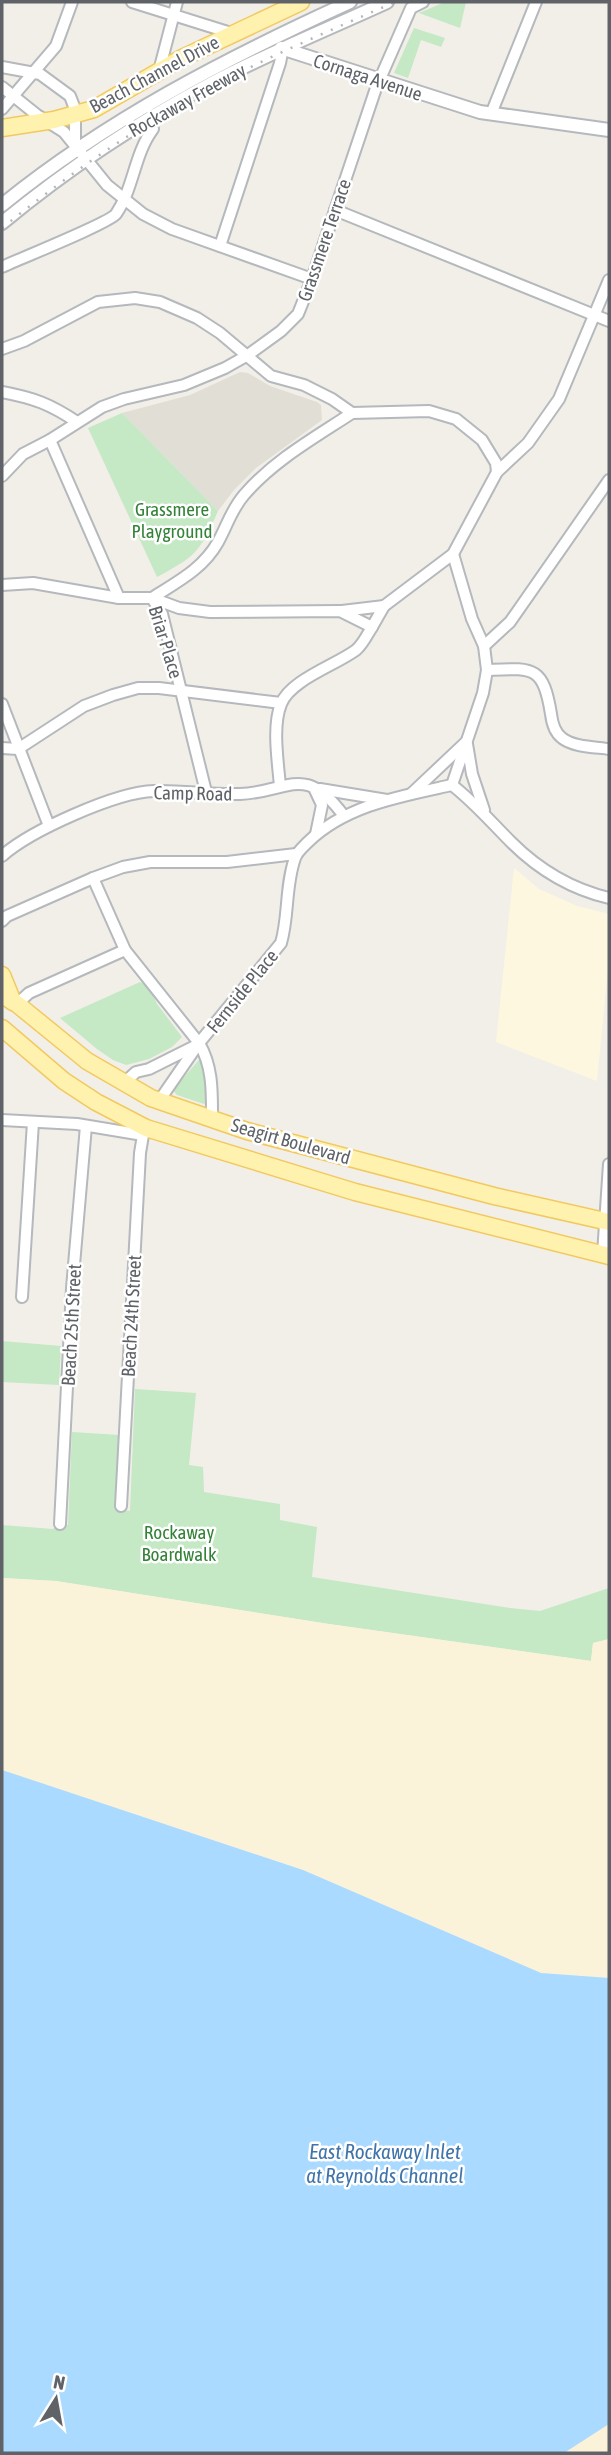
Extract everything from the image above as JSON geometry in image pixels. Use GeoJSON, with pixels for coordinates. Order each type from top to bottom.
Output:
{"type":"FeatureCollection","features":[{"type":"Feature","properties":{"kind":"main road","name":"Beach Channel Drive"},"geometry":{"type":"LineString","coordinates":[[2,128],[75,115],[99,106],[231,33],[301,2]]}},
{"type":"Feature","properties":{"kind":"main road"},"geometry":{"type":"LineString","coordinates":[[2,975],[11,1000]]}},
{"type":"Feature","properties":{"kind":"main road","name":"Seagirt Boulevard"},"geometry":{"type":"LineString","coordinates":[[11,1000],[87,1061],[159,1101],[247,1131],[494,1196],[607,1222]]}},
{"type":"Feature","properties":{"kind":"main road","name":"Seagirt Boulevard"},"geometry":{"type":"LineString","coordinates":[[2,1028],[64,1081],[144,1132],[370,1196],[606,1255]]}},
{"type":"Feature","properties":{"kind":"street"},"geometry":{"type":"LineString","coordinates":[[2,109],[59,40],[72,2]]}},
{"type":"Feature","properties":{"kind":"street","name":"Cornaga Avenue"},"geometry":{"type":"LineString","coordinates":[[132,2],[456,105],[491,114],[609,130]]}},
{"type":"Feature","properties":{"kind":"street"},"geometry":{"type":"LineString","coordinates":[[159,71],[177,2]]}},
{"type":"Feature","properties":{"kind":"street","name":"Rockaway Freeway"},"geometry":{"type":"LineString","coordinates":[[2,205],[76,147],[178,86],[263,42],[350,2]]}},
{"type":"Feature","properties":{"kind":"street","name":"Rockaway Freeway"},"geometry":{"type":"LineString","coordinates":[[2,223],[86,160],[181,100],[283,48],[387,2]]}},
{"type":"Feature","properties":{"kind":"street","name":"Grassmere Terrace"},"geometry":{"type":"LineString","coordinates":[[2,476],[23,454],[102,407],[124,399],[184,386],[225,368],[281,331],[298,314],[380,80],[411,8],[423,2]]}},
{"type":"Feature","properties":{"kind":"street"},"geometry":{"type":"LineString","coordinates":[[491,114],[536,2]]}},
{"type":"Feature","properties":{"kind":"street"},"geometry":{"type":"LineString","coordinates":[[220,246],[283,48]]}},
{"type":"Feature","properties":{"kind":"street"},"geometry":{"type":"LineString","coordinates":[[2,66],[34,72],[47,78],[70,96],[75,106],[76,147]]}},
{"type":"Feature","properties":{"kind":"street"},"geometry":{"type":"LineString","coordinates":[[2,87],[64,132],[107,185],[157,222],[312,279]]}},
{"type":"Feature","properties":{"kind":"street"},"geometry":{"type":"LineString","coordinates":[[2,267],[112,218],[123,199],[144,142],[153,129]]}},
{"type":"Feature","properties":{"kind":"street"},"geometry":{"type":"LineString","coordinates":[[335,210],[609,321]]}},
{"type":"Feature","properties":{"kind":"street"},"geometry":{"type":"LineString","coordinates":[[280,786],[276,749],[281,703],[288,692],[356,650],[384,606],[453,554],[497,472],[528,443],[559,399],[609,281]]}},
{"type":"Feature","properties":{"kind":"street"},"geometry":{"type":"LineString","coordinates":[[2,349],[24,341],[98,302],[135,298],[176,307],[220,333],[271,376],[304,385],[352,413],[429,411],[456,419],[482,440],[496,463],[497,472]]}},
{"type":"Feature","properties":{"kind":"street"},"geometry":{"type":"LineString","coordinates":[[2,393],[32,397],[50,404],[77,422]]}},
{"type":"Feature","properties":{"kind":"street","name":"Briar Place"},"geometry":{"type":"LineString","coordinates":[[206,792],[162,614],[152,598],[200,567],[218,543],[230,513],[244,494],[265,474],[352,413]]}},
{"type":"Feature","properties":{"kind":"street"},"geometry":{"type":"LineString","coordinates":[[50,440],[119,598]]}},
{"type":"Feature","properties":{"kind":"street"},"geometry":{"type":"LineString","coordinates":[[484,646],[510,622],[609,480]]}},
{"type":"Feature","properties":{"kind":"street"},"geometry":{"type":"LineString","coordinates":[[452,785],[488,670],[484,646],[472,619],[453,554]]}},
{"type":"Feature","properties":{"kind":"street"},"geometry":{"type":"LineString","coordinates":[[2,585],[33,583],[119,598],[152,598],[179,608],[211,612],[340,611],[384,606]]}},
{"type":"Feature","properties":{"kind":"street"},"geometry":{"type":"LineString","coordinates":[[340,611],[372,627]]}},
{"type":"Feature","properties":{"kind":"street"},"geometry":{"type":"LineString","coordinates":[[488,670],[514,669],[532,672],[546,685],[552,724],[559,736],[567,741],[609,750]]}},
{"type":"Feature","properties":{"kind":"street"},"geometry":{"type":"LineString","coordinates":[[2,748],[18,749],[84,706],[138,688],[281,703]]}},
{"type":"Feature","properties":{"kind":"street"},"geometry":{"type":"LineString","coordinates":[[2,704],[49,826]]}},
{"type":"Feature","properties":{"kind":"street"},"geometry":{"type":"LineString","coordinates":[[411,794],[467,741]]}},
{"type":"Feature","properties":{"kind":"street"},"geometry":{"type":"LineString","coordinates":[[467,741],[472,774],[487,815]]}},
{"type":"Feature","properties":{"kind":"street","name":"Camp Road"},"geometry":{"type":"LineString","coordinates":[[2,856],[30,835],[134,793],[152,791],[244,794],[299,782],[314,788],[387,800]]}},
{"type":"Feature","properties":{"kind":"street"},"geometry":{"type":"LineString","coordinates":[[4,917],[123,867],[150,862],[227,862],[296,854],[316,835],[344,816],[387,800],[452,785]]}},
{"type":"Feature","properties":{"kind":"street"},"geometry":{"type":"LineString","coordinates":[[452,785],[487,815],[509,841],[535,863],[563,881],[609,898]]}},
{"type":"Feature","properties":{"kind":"street"},"geometry":{"type":"LineString","coordinates":[[314,788],[337,806],[344,816]]}},
{"type":"Feature","properties":{"kind":"street"},"geometry":{"type":"LineString","coordinates":[[314,788],[322,805],[316,835]]}},
{"type":"Feature","properties":{"kind":"street","name":"Fernside Place"},"geometry":{"type":"LineString","coordinates":[[159,1101],[199,1043],[281,943],[285,929],[288,886],[296,854]]}},
{"type":"Feature","properties":{"kind":"street"},"geometry":{"type":"LineString","coordinates":[[93,878],[125,950],[199,1043],[208,1061],[212,1088],[212,1119]]}},
{"type":"Feature","properties":{"kind":"street"},"geometry":{"type":"LineString","coordinates":[[11,1000],[125,950]]}},
{"type":"Feature","properties":{"kind":"street","name":"Fernside Place"},"geometry":{"type":"LineString","coordinates":[[124,1083],[136,1072],[149,1069],[199,1043]]}},
{"type":"Feature","properties":{"kind":"street"},"geometry":{"type":"LineString","coordinates":[[2,1120],[144,1132]]}},
{"type":"Feature","properties":{"kind":"street"},"geometry":{"type":"LineString","coordinates":[[22,1297],[33,1122]]}},
{"type":"Feature","properties":{"kind":"street","name":"Beach 25th Street"},"geometry":{"type":"LineString","coordinates":[[60,1524],[72,1288],[86,1126]]}},
{"type":"Feature","properties":{"kind":"street","name":"Beach 24th Street"},"geometry":{"type":"LineString","coordinates":[[121,1506],[144,1132]]}},
{"type":"Feature","properties":{"kind":"street"},"geometry":{"type":"LineString","coordinates":[[606,1255],[609,1164]]}},
{"type":"Feature","properties":{"kind":"shaded area"},"geometry":{"type":"Polygon","coordinates":[[[240,372],[248,373],[270,386],[317,402],[321,405],[322,420],[256,468],[218,511],[122,413],[190,395],[240,372]]]}},
{"type":"Feature","properties":{"kind":"shaded area"},"geometry":{"type":"Polygon","coordinates":[[[514,868],[539,889],[577,906],[609,914],[609,958],[597,1081],[496,1042],[514,868]]]}},
{"type":"Feature","properties":{"kind":"green space"},"geometry":{"type":"Polygon","coordinates":[[[445,2],[466,2],[460,28],[419,13],[445,2]]]}},
{"type":"Feature","properties":{"kind":"green space"},"geometry":{"type":"Polygon","coordinates":[[[414,28],[445,38],[441,47],[421,40],[408,78],[394,73],[414,28]]]}},
{"type":"Feature","properties":{"kind":"green space","name":"Grassmere Playground"},"geometry":{"type":"Polygon","coordinates":[[[122,413],[218,511],[195,552],[157,577],[88,428],[122,413]]]}},
{"type":"Feature","properties":{"kind":"green space"},"geometry":{"type":"Polygon","coordinates":[[[140,982],[149,986],[157,1004],[182,1037],[172,1047],[149,1059],[126,1065],[113,1060],[60,1018],[140,982]]]}},
{"type":"Feature","properties":{"kind":"green space"},"geometry":{"type":"Polygon","coordinates":[[[204,1054],[207,1102],[204,1104],[177,1095],[173,1090],[204,1054]]]}},
{"type":"Feature","properties":{"kind":"green space"},"geometry":{"type":"Polygon","coordinates":[[[2,1341],[61,1346],[59,1385],[2,1382],[2,1341]]]}},
{"type":"Feature","properties":{"kind":"green space","name":"Rockaway Boardwalk"},"geometry":{"type":"Polygon","coordinates":[[[135,1389],[196,1393],[189,1465],[203,1467],[204,1492],[280,1504],[280,1520],[317,1527],[312,1577],[540,1611],[609,1588],[609,1639],[593,1643],[591,1661],[329,1624],[56,1581],[2,1578],[2,1525],[53,1529],[60,1524],[68,1525],[72,1432],[119,1435],[119,1509],[130,1511],[135,1389]]]}},
{"type":"Feature","properties":{"kind":"sand"},"geometry":{"type":"Polygon","coordinates":[[[2,1578],[56,1581],[329,1624],[591,1661],[593,1643],[609,1639],[609,1978],[541,1973],[303,1870],[2,1770],[2,1578]]]}},
{"type":"Feature","properties":{"kind":"sand"},"geometry":{"type":"Polygon","coordinates":[[[609,2424],[609,2450],[604,2453],[564,2453],[609,2424]]]}},
{"type":"Feature","properties":{"kind":"water","name":"East Rockaway Inlet at Reynolds Channel"},"geometry":{"type":"Polygon","coordinates":[[[2,1770],[303,1870],[541,1973],[609,1978],[609,2424],[564,2453],[2,2453],[2,1770]]]}},
{"type":"Feature","properties":{"kind":"railway"},"geometry":{"type":"LineString","coordinates":[[2,228],[94,159],[167,112],[267,59],[395,2]]}}]}
